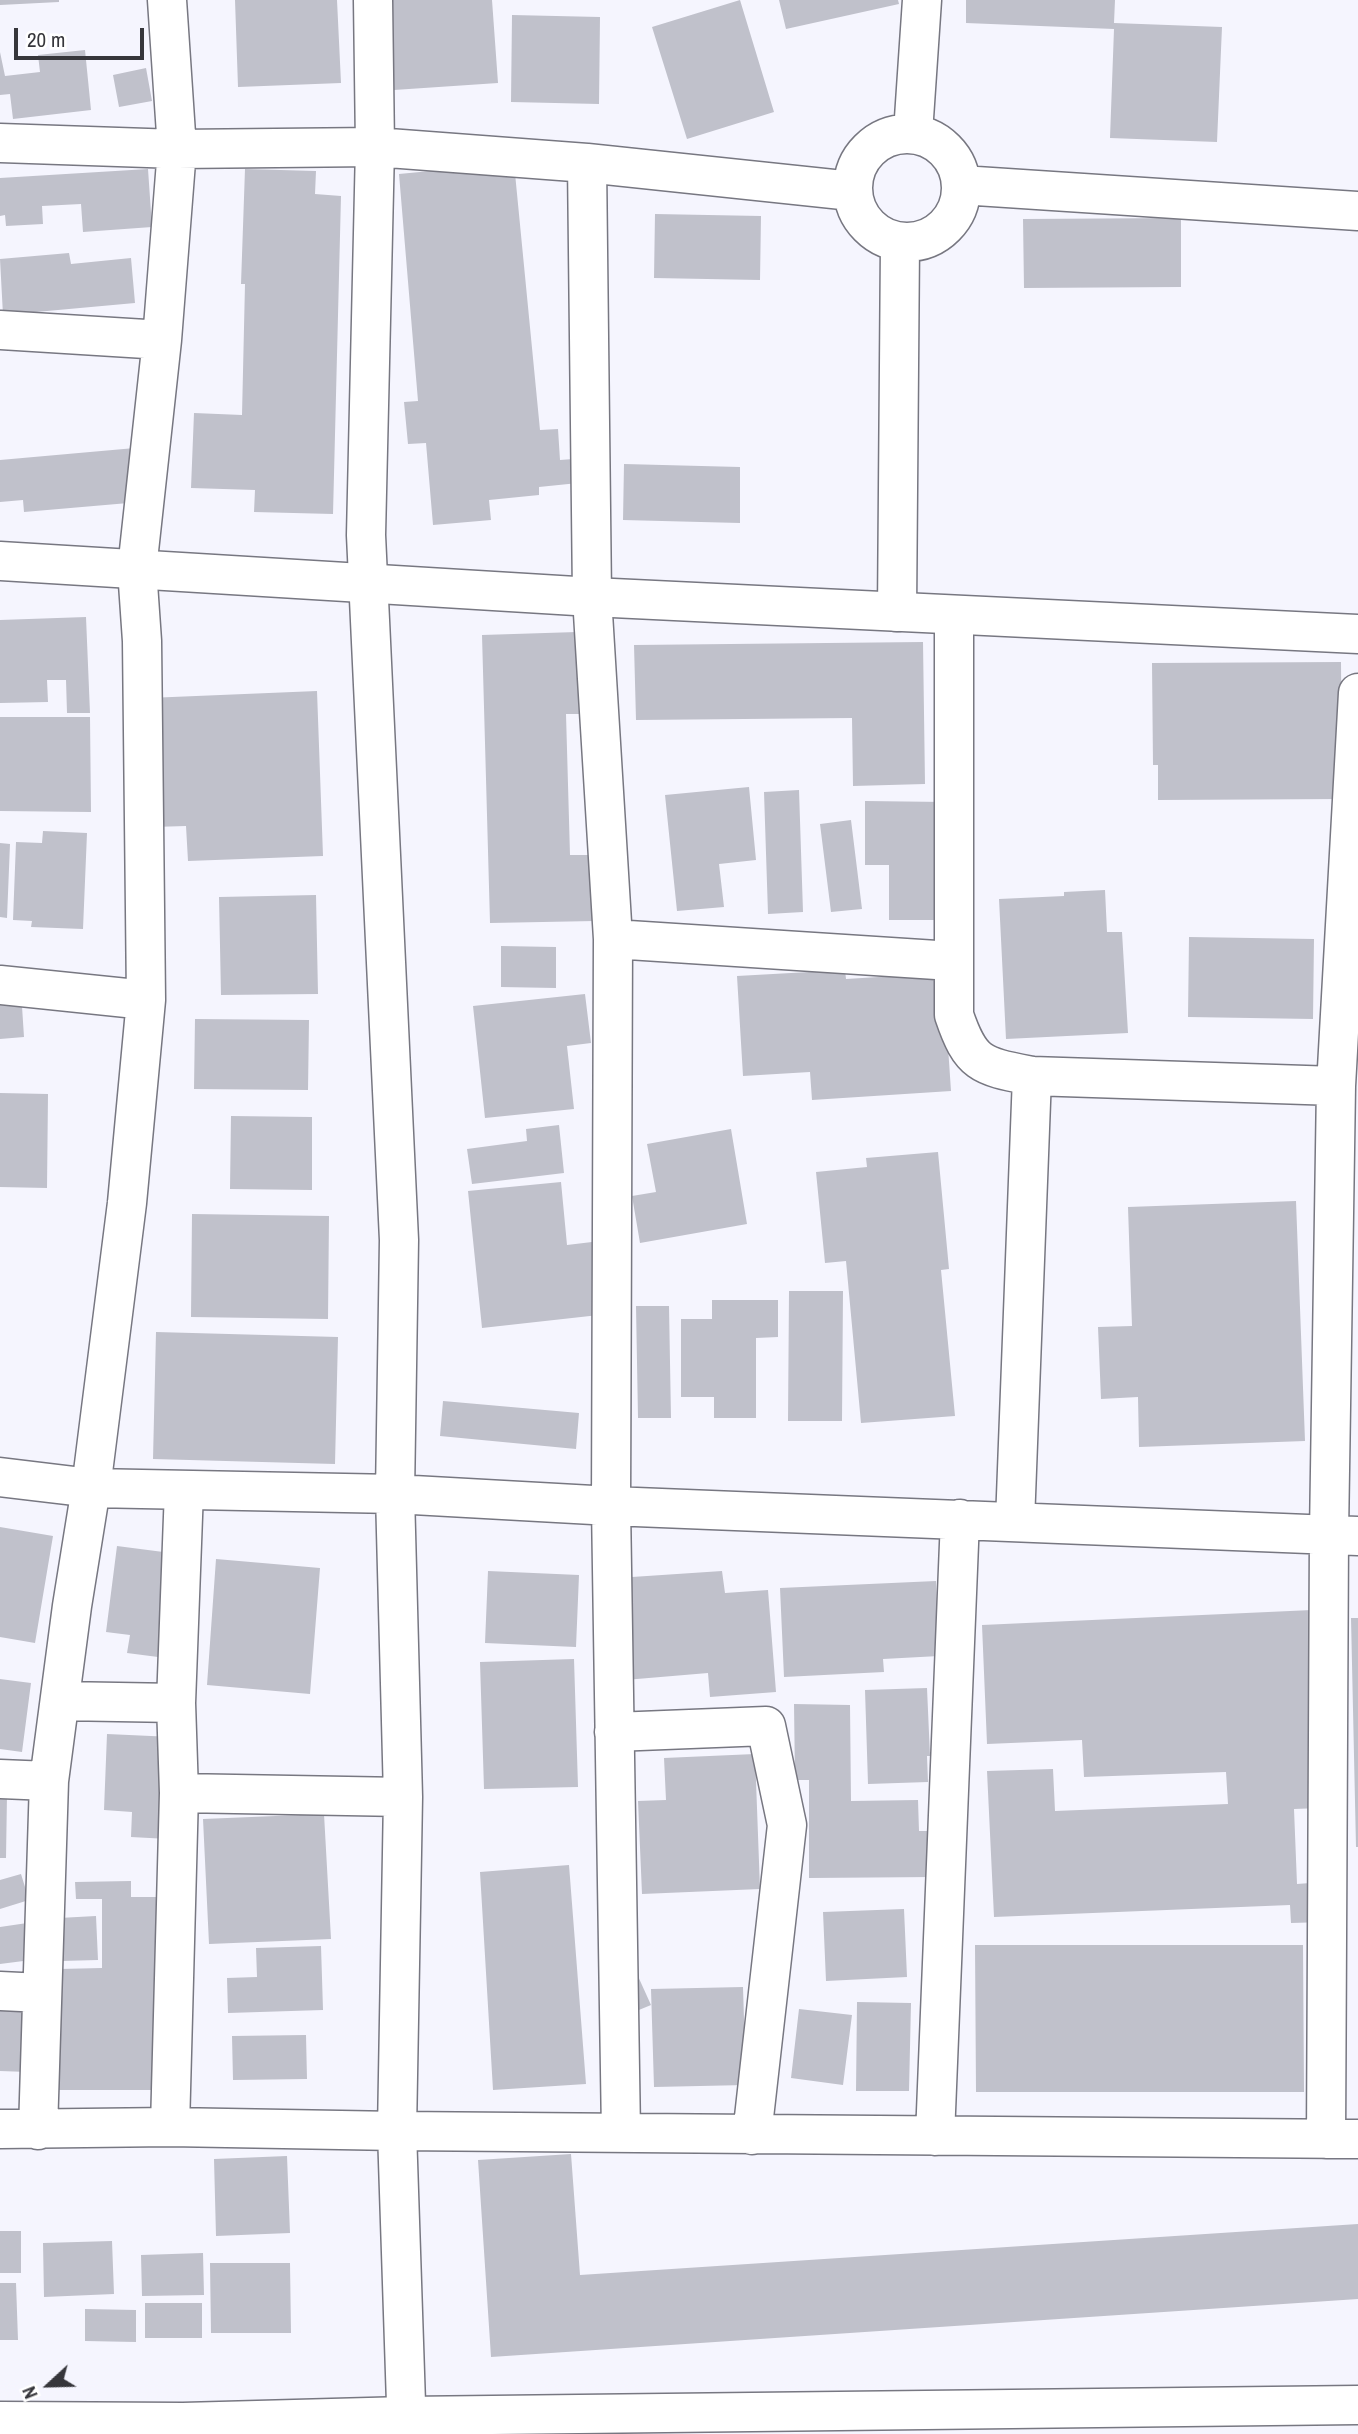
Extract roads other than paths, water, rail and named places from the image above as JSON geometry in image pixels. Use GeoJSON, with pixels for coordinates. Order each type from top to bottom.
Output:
{"type":"FeatureCollection","features":[{"type":"Feature","properties":{"kind":"street"},"geometry":{"type":"LineString","coordinates":[[38,2130],[49,1781],[91,1488],[127,1203],[146,1000],[142,641],[137,569],[162,340],[177,149],[167,0]]}},
{"type":"Feature","properties":{"kind":"street"},"geometry":{"type":"LineString","coordinates":[[373,0],[375,147],[366,535],[399,1240],[395,1494],[403,1797],[397,2131],[407,2425]]}},
{"type":"Feature","properties":{"kind":"street"},"geometry":{"type":"LineString","coordinates":[[913,133],[922,0]]}},
{"type":"Feature","properties":{"kind":"street"},"geometry":{"type":"LineString","coordinates":[[913,133],[931,139],[946,150],[957,166],[961,185],[959,204],[951,221],[936,234],[919,242],[900,243],[882,237],[867,226],[856,210],[852,191],[854,172],[863,155],[885,138],[913,133]]}},
{"type":"Feature","properties":{"kind":"street"},"geometry":{"type":"LineString","coordinates":[[0,143],[177,149],[375,147],[587,163],[852,191]]}},
{"type":"Feature","properties":{"kind":"street"},"geometry":{"type":"LineString","coordinates":[[587,163],[592,597],[613,939],[611,1506],[621,2133]]}},
{"type":"Feature","properties":{"kind":"street"},"geometry":{"type":"LineString","coordinates":[[961,185],[1358,211]]}},
{"type":"Feature","properties":{"kind":"street"},"geometry":{"type":"LineString","coordinates":[[897,612],[900,243]]}},
{"type":"Feature","properties":{"kind":"street"},"geometry":{"type":"LineString","coordinates":[[0,330],[162,340]]}},
{"type":"Feature","properties":{"kind":"street"},"geometry":{"type":"LineString","coordinates":[[0,561],[592,597],[1358,634]]}},
{"type":"Feature","properties":{"kind":"street"},"geometry":{"type":"LineString","coordinates":[[954,616],[954,1015],[971,1055],[1002,1070],[1032,1076],[1336,1086]]}},
{"type":"Feature","properties":{"kind":"street"},"geometry":{"type":"LineString","coordinates":[[0,2129],[170,2127],[1342,2139],[1344,1535],[1336,1086],[1358,693]]}},
{"type":"Feature","properties":{"kind":"street"},"geometry":{"type":"LineString","coordinates":[[613,939],[952,961]]}},
{"type":"Feature","properties":{"kind":"street"},"geometry":{"type":"LineString","coordinates":[[0,985],[146,1000]]}},
{"type":"Feature","properties":{"kind":"street"},"geometry":{"type":"LineString","coordinates":[[1015,1522],[1032,1076]]}},
{"type":"Feature","properties":{"kind":"street"},"geometry":{"type":"LineString","coordinates":[[0,1477],[91,1488],[395,1494],[611,1506],[1344,1535]]}},
{"type":"Feature","properties":{"kind":"street"},"geometry":{"type":"LineString","coordinates":[[170,2127],[179,1793],[176,1703],[184,1490]]}},
{"type":"Feature","properties":{"kind":"street"},"geometry":{"type":"LineString","coordinates":[[935,2136],[960,1520]]}},
{"type":"Feature","properties":{"kind":"street"},"geometry":{"type":"LineString","coordinates":[[60,1701],[176,1703]]}},
{"type":"Feature","properties":{"kind":"street"},"geometry":{"type":"LineString","coordinates":[[614,1732],[766,1726],[787,1825],[752,2134]]}},
{"type":"Feature","properties":{"kind":"street"},"geometry":{"type":"LineString","coordinates":[[0,1779],[49,1781]]}},
{"type":"Feature","properties":{"kind":"street"},"geometry":{"type":"LineString","coordinates":[[179,1793],[403,1797]]}},
{"type":"Feature","properties":{"kind":"street"},"geometry":{"type":"LineString","coordinates":[[0,1992],[42,1993]]}},
{"type":"Feature","properties":{"kind":"street"},"geometry":{"type":"LineString","coordinates":[[0,2421],[407,2425],[1358,2405]]}}]}
